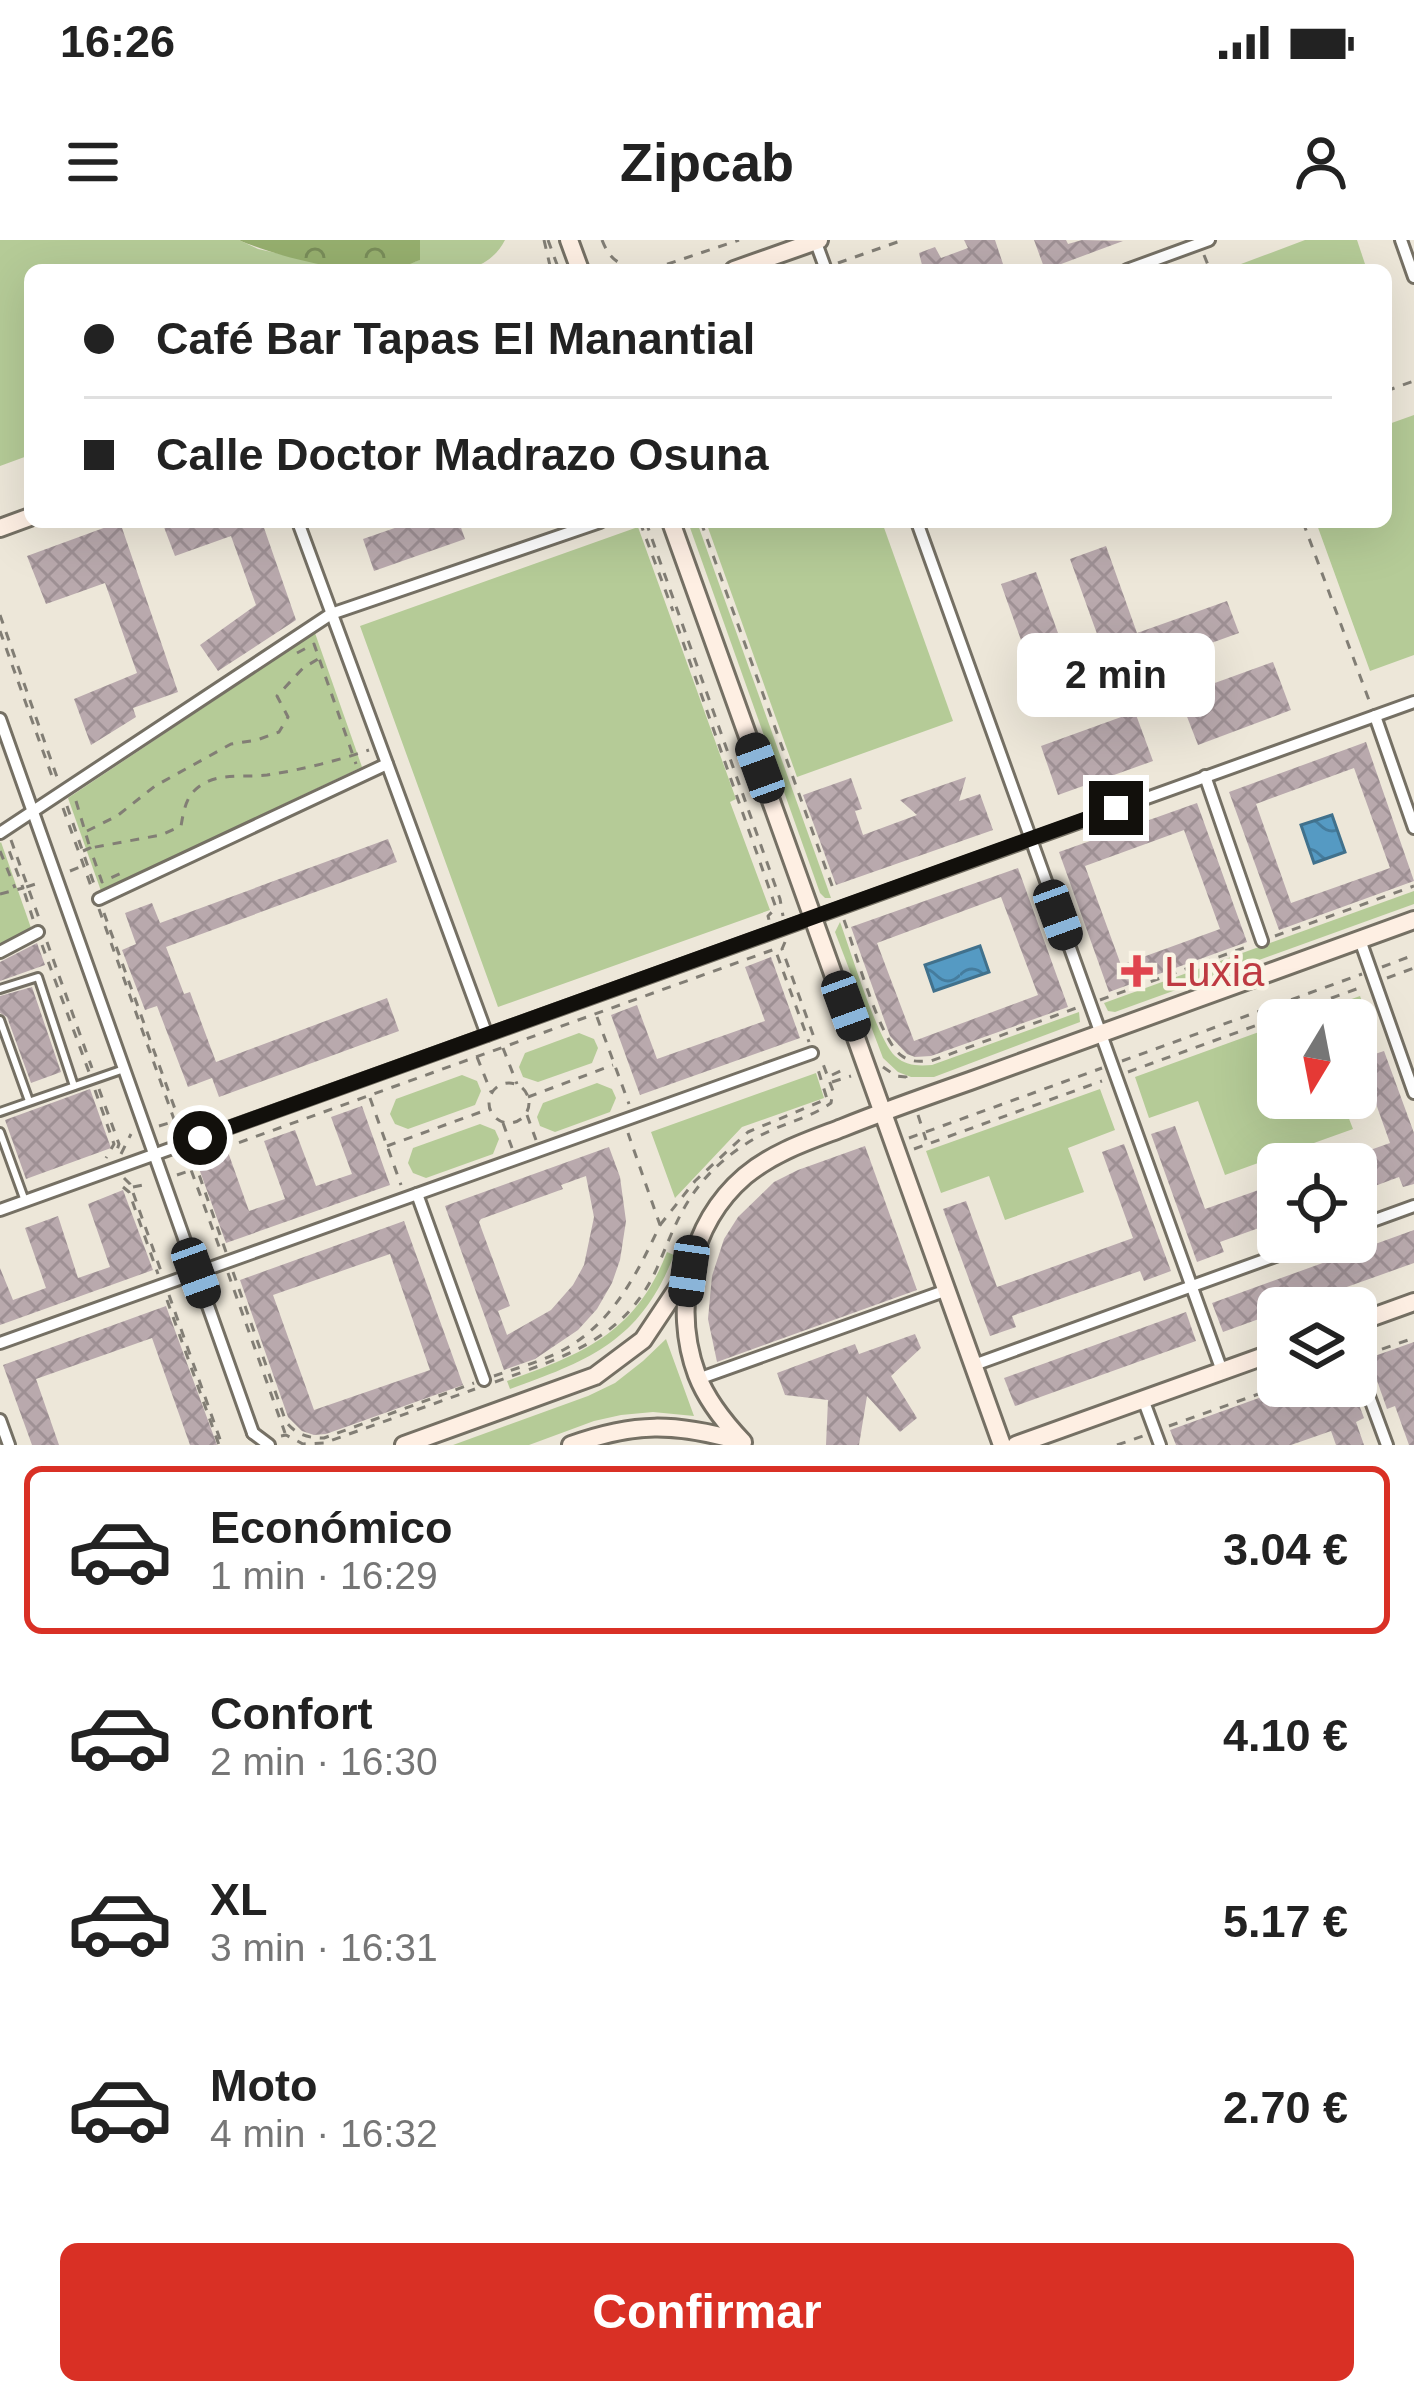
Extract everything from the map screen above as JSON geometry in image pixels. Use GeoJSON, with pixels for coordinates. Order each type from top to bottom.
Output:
{"type":"FeatureCollection","features":[{"type":"Feature","properties":{"kind":"street"},"geometry":{"type":"LineString","coordinates":[[751,264],[817,240]]}},
{"type":"Feature","properties":{"kind":"street"},"geometry":{"type":"LineString","coordinates":[[1143,264],[1209,240]]}},
{"type":"Feature","properties":{"kind":"street"},"geometry":{"type":"LineString","coordinates":[[1400,240],[1414,275]]}},
{"type":"Feature","properties":{"kind":"street"},"geometry":{"type":"LineString","coordinates":[[300,528],[487,1035]]}},
{"type":"Feature","properties":{"kind":"street"},"geometry":{"type":"LineString","coordinates":[[3,831],[332,614],[583,528]]}},
{"type":"Feature","properties":{"kind":"street"},"geometry":{"type":"LineString","coordinates":[[673,528],[884,1112],[904,1146],[947,1290],[1002,1445]]}},
{"type":"Feature","properties":{"kind":"street"},"geometry":{"type":"LineString","coordinates":[[919,528],[1222,1371]]}},
{"type":"Feature","properties":{"kind":"street"},"geometry":{"type":"LineString","coordinates":[[0,1210],[1414,702]]}},
{"type":"Feature","properties":{"kind":"street"},"geometry":{"type":"LineString","coordinates":[[1375,716],[1414,828]]}},
{"type":"Feature","properties":{"kind":"street"},"geometry":{"type":"LineString","coordinates":[[0,719],[252,1439],[271,1442]]}},
{"type":"Feature","properties":{"kind":"street"},"geometry":{"type":"LineString","coordinates":[[99,904],[387,764]]}},
{"type":"Feature","properties":{"kind":"street"},"geometry":{"type":"LineString","coordinates":[[1205,776],[1262,941]]}},
{"type":"Feature","properties":{"kind":"street"},"geometry":{"type":"LineString","coordinates":[[744,1444],[698,1379],[685,1300],[701,1238],[716,1210],[744,1177],[778,1153],[884,1112],[1414,920]]}},
{"type":"Feature","properties":{"kind":"street"},"geometry":{"type":"LineString","coordinates":[[0,952],[38,932]]}},
{"type":"Feature","properties":{"kind":"street"},"geometry":{"type":"LineString","coordinates":[[1360,940],[1414,1093]]}},
{"type":"Feature","properties":{"kind":"street"},"geometry":{"type":"LineString","coordinates":[[0,1343],[812,1052]]}},
{"type":"Feature","properties":{"kind":"street"},"geometry":{"type":"LineString","coordinates":[[411,1196],[484,1380]]}},
{"type":"Feature","properties":{"kind":"street"},"geometry":{"type":"LineString","coordinates":[[1377,1219],[1414,1206]]}},
{"type":"Feature","properties":{"kind":"street"},"geometry":{"type":"LineString","coordinates":[[974,1365],[1257,1262]]}},
{"type":"Feature","properties":{"kind":"street"},"geometry":{"type":"LineString","coordinates":[[404,1445],[595,1376],[643,1340],[689,1271]]}},
{"type":"Feature","properties":{"kind":"street"},"geometry":{"type":"LineString","coordinates":[[698,1379],[947,1290]]}},
{"type":"Feature","properties":{"kind":"street"},"geometry":{"type":"LineString","coordinates":[[1377,1315],[1414,1302]]}},
{"type":"Feature","properties":{"kind":"street"},"geometry":{"type":"LineString","coordinates":[[1016,1445],[1257,1358]]}},
{"type":"Feature","properties":{"kind":"street"},"geometry":{"type":"LineString","coordinates":[[1143,1399],[1160,1445]]}},
{"type":"Feature","properties":{"kind":"street"},"geometry":{"type":"LineString","coordinates":[[1373,1407],[1387,1445]]}},
{"type":"Feature","properties":{"kind":"street"},"geometry":{"type":"LineString","coordinates":[[0,1420],[9,1445]]}},
{"type":"Feature","properties":{"kind":"street"},"geometry":{"type":"LineString","coordinates":[[571,1445],[643,1426],[704,1431],[744,1444]]}},
{"type":"Feature","properties":{"kind":"lane"},"geometry":{"type":"LineString","coordinates":[[0,989],[38,976],[74,1086]]}},
{"type":"Feature","properties":{"kind":"lane"},"geometry":{"type":"LineString","coordinates":[[0,1020],[29,1102]]}},
{"type":"Feature","properties":{"kind":"lane"},"geometry":{"type":"LineString","coordinates":[[0,1112],[92,1076],[124,1069]]}},
{"type":"Feature","properties":{"kind":"lane"},"geometry":{"type":"LineString","coordinates":[[0,1132],[25,1201]]}},
{"type":"Feature","properties":{"kind":"path"},"geometry":{"type":"LineString","coordinates":[[602,240],[608,254],[621,264]]}},
{"type":"Feature","properties":{"kind":"path"},"geometry":{"type":"LineString","coordinates":[[661,264],[739,240]]}},
{"type":"Feature","properties":{"kind":"path"},"geometry":{"type":"LineString","coordinates":[[839,264],[903,240]]}},
{"type":"Feature","properties":{"kind":"path"},"geometry":{"type":"LineString","coordinates":[[645,528],[673,611]]}},
{"type":"Feature","properties":{"kind":"path"},"geometry":{"type":"LineString","coordinates":[[645,528],[781,898],[782,920]]}},
{"type":"Feature","properties":{"kind":"path"},"geometry":{"type":"LineString","coordinates":[[702,528],[836,896]]}},
{"type":"Feature","properties":{"kind":"path"},"geometry":{"type":"LineString","coordinates":[[1305,528],[1375,716]]}},
{"type":"Feature","properties":{"kind":"path"},"geometry":{"type":"LineString","coordinates":[[0,615],[177,1121],[188,1136]]}},
{"type":"Feature","properties":{"kind":"path"},"geometry":{"type":"LineString","coordinates":[[677,625],[776,908],[768,916]]}},
{"type":"Feature","properties":{"kind":"path"},"geometry":{"type":"LineString","coordinates":[[0,631],[83,851],[91,887]]}},
{"type":"Feature","properties":{"kind":"path"},"geometry":{"type":"LineString","coordinates":[[295,655],[314,644],[357,765]]}},
{"type":"Feature","properties":{"kind":"path"},"geometry":{"type":"LineString","coordinates":[[86,832],[231,744],[278,732],[287,717],[277,697],[319,658]]}},
{"type":"Feature","properties":{"kind":"path"},"geometry":{"type":"LineString","coordinates":[[83,851],[161,835],[181,826],[186,803],[195,790],[210,782],[231,775],[262,776],[380,746]]}},
{"type":"Feature","properties":{"kind":"path"},"geometry":{"type":"LineString","coordinates":[[75,799],[102,882],[124,872]]}},
{"type":"Feature","properties":{"kind":"path"},"geometry":{"type":"LineString","coordinates":[[3,831],[118,1144],[115,1160]]}},
{"type":"Feature","properties":{"kind":"path"},"geometry":{"type":"LineString","coordinates":[[0,851],[22,888],[92,1076]]}},
{"type":"Feature","properties":{"kind":"path"},"geometry":{"type":"LineString","coordinates":[[70,871],[85,865]]}},
{"type":"Feature","properties":{"kind":"path"},"geometry":{"type":"LineString","coordinates":[[818,886],[830,880]]}},
{"type":"Feature","properties":{"kind":"path"},"geometry":{"type":"LineString","coordinates":[[0,894],[42,882]]}},
{"type":"Feature","properties":{"kind":"path"},"geometry":{"type":"LineString","coordinates":[[773,901],[789,896]]}},
{"type":"Feature","properties":{"kind":"path"},"geometry":{"type":"LineString","coordinates":[[227,1262],[286,1435],[303,1444],[324,1443],[565,1357],[592,1343],[641,1296],[678,1214],[709,1174],[766,1132],[831,1103],[833,1091],[782,949],[788,936]]}},
{"type":"Feature","properties":{"kind":"path"},"geometry":{"type":"LineString","coordinates":[[192,1147],[194,1170],[286,1421],[295,1432],[324,1438],[560,1352],[585,1336],[619,1303],[660,1225],[695,1181],[748,1132],[810,1115],[827,1099],[775,950],[199,1157],[194,1170]]}},
{"type":"Feature","properties":{"kind":"path"},"geometry":{"type":"LineString","coordinates":[[904,1146],[928,1144],[1114,1070],[1372,977],[1414,955]]}},
{"type":"Feature","properties":{"kind":"path"},"geometry":{"type":"LineString","coordinates":[[904,1146],[924,1132],[1372,977],[1414,968]]}},
{"type":"Feature","properties":{"kind":"path"},"geometry":{"type":"LineString","coordinates":[[596,1014],[660,1225]]}},
{"type":"Feature","properties":{"kind":"path"},"geometry":{"type":"LineString","coordinates":[[503,1048],[528,1097],[526,1114],[540,1150]]}},
{"type":"Feature","properties":{"kind":"path"},"geometry":{"type":"LineString","coordinates":[[477,1057],[492,1094],[490,1109]]}},
{"type":"Feature","properties":{"kind":"path"},"geometry":{"type":"LineString","coordinates":[[528,1097],[615,1065]]}},
{"type":"Feature","properties":{"kind":"path"},"geometry":{"type":"LineString","coordinates":[[879,1066],[906,1077]]}},
{"type":"Feature","properties":{"kind":"path"},"geometry":{"type":"LineString","coordinates":[[832,1075],[849,1067]]}},
{"type":"Feature","properties":{"kind":"path"},"geometry":{"type":"LineString","coordinates":[[830,1083],[850,1076]]}},
{"type":"Feature","properties":{"kind":"path"},"geometry":{"type":"LineString","coordinates":[[492,1094],[503,1084],[518,1085]]}},
{"type":"Feature","properties":{"kind":"path"},"geometry":{"type":"LineString","coordinates":[[95,1089],[114,1144],[105,1162],[115,1160],[130,1134]]}},
{"type":"Feature","properties":{"kind":"path"},"geometry":{"type":"LineString","coordinates":[[369,1096],[411,1196]]}},
{"type":"Feature","properties":{"kind":"path"},"geometry":{"type":"LineString","coordinates":[[490,1109],[502,1121],[517,1158]]}},
{"type":"Feature","properties":{"kind":"path"},"geometry":{"type":"LineString","coordinates":[[387,1146],[490,1109]]}},
{"type":"Feature","properties":{"kind":"path"},"geometry":{"type":"LineString","coordinates":[[502,1121],[511,1123],[526,1114]]}},
{"type":"Feature","properties":{"kind":"path"},"geometry":{"type":"LineString","coordinates":[[919,1116],[928,1144]]}},
{"type":"Feature","properties":{"kind":"path"},"geometry":{"type":"LineString","coordinates":[[159,1126],[177,1121],[197,1131]]}},
{"type":"Feature","properties":{"kind":"path"},"geometry":{"type":"LineString","coordinates":[[177,1175],[194,1170]]}},
{"type":"Feature","properties":{"kind":"path"},"geometry":{"type":"LineString","coordinates":[[120,1173],[131,1187],[220,1445]]}},
{"type":"Feature","properties":{"kind":"path"},"geometry":{"type":"LineString","coordinates":[[115,1185],[148,1184]]}},
{"type":"Feature","properties":{"kind":"path"},"geometry":{"type":"LineString","coordinates":[[123,1187],[129,1192],[164,1285]]}},
{"type":"Feature","properties":{"kind":"path"},"geometry":{"type":"LineString","coordinates":[[1377,1352],[1414,1338]]}},
{"type":"Feature","properties":{"kind":"path"},"geometry":{"type":"LineString","coordinates":[[1117,1445],[1257,1394]]}},
{"type":"Feature","properties":{"kind":"path"},"geometry":{"type":"LineString","coordinates":[[271,1442],[286,1435]]}},
{"type":"Feature","properties":{"kind":"green space"},"geometry":{"type":"Polygon","coordinates":[[[0,240],[239,240],[258,249],[326,264],[24,264],[24,457],[0,466],[0,240]]]}},
{"type":"Feature","properties":{"kind":"green space"},"geometry":{"type":"Polygon","coordinates":[[[239,240],[420,240],[420,260],[409,264],[322,264],[239,240]]]}},
{"type":"Feature","properties":{"kind":"green space"},"geometry":{"type":"Polygon","coordinates":[[[420,240],[505,240],[480,264],[409,264],[419,260],[420,240]]]}},
{"type":"Feature","properties":{"kind":"green space"},"geometry":{"type":"Polygon","coordinates":[[[1305,240],[1357,240],[1365,264],[1241,264],[1305,240]]]}},
{"type":"Feature","properties":{"kind":"green space"},"geometry":{"type":"Polygon","coordinates":[[[1414,415],[1414,655],[1370,671],[1318,528],[1392,528],[1392,423],[1414,415]]]}},
{"type":"Feature","properties":{"kind":"green space"},"geometry":{"type":"Polygon","coordinates":[[[638,528],[736,799],[730,802],[770,910],[498,1007],[360,626],[638,528]]]}},
{"type":"Feature","properties":{"kind":"green space"},"geometry":{"type":"Polygon","coordinates":[[[690,528],[699,528],[831,898],[820,893],[690,528]]]}},
{"type":"Feature","properties":{"kind":"green space"},"geometry":{"type":"Polygon","coordinates":[[[708,528],[884,528],[953,721],[797,777],[708,528]]]}},
{"type":"Feature","properties":{"kind":"green space"},"geometry":{"type":"Polygon","coordinates":[[[315,633],[362,767],[101,891],[68,798],[315,633]]]}},
{"type":"Feature","properties":{"kind":"green space"},"geometry":{"type":"Polygon","coordinates":[[[0,843],[31,928],[0,946],[0,843]]]}},
{"type":"Feature","properties":{"kind":"green space"},"geometry":{"type":"Polygon","coordinates":[[[1414,891],[1414,904],[1115,1012],[1108,1011],[1104,1003],[1414,891]]]}},
{"type":"Feature","properties":{"kind":"green space"},"geometry":{"type":"Polygon","coordinates":[[[840,922],[881,1033],[903,1062],[932,1065],[1079,1012],[1080,1022],[934,1077],[898,1072],[883,1058],[835,932],[840,922]]]}},
{"type":"Feature","properties":{"kind":"green space"},"geometry":{"type":"Polygon","coordinates":[[[579,1033],[594,1039],[598,1048],[592,1063],[538,1082],[523,1077],[519,1067],[525,1053],[579,1033]]]}},
{"type":"Feature","properties":{"kind":"green space"},"geometry":{"type":"Polygon","coordinates":[[[1257,1033],[1257,1119],[1349,1119],[1353,1129],[1314,1143],[1257,1143],[1257,1164],[1225,1175],[1198,1101],[1149,1118],[1135,1077],[1257,1033]]]}},
{"type":"Feature","properties":{"kind":"green space"},"geometry":{"type":"Polygon","coordinates":[[[816,1073],[824,1098],[742,1127],[675,1198],[651,1132],[816,1073]]]}},
{"type":"Feature","properties":{"kind":"green space"},"geometry":{"type":"Polygon","coordinates":[[[462,1075],[477,1081],[481,1091],[475,1105],[408,1129],[395,1124],[390,1114],[396,1099],[462,1075]]]}},
{"type":"Feature","properties":{"kind":"green space"},"geometry":{"type":"Polygon","coordinates":[[[597,1083],[612,1089],[616,1098],[610,1112],[555,1132],[540,1126],[537,1117],[543,1103],[597,1083]]]}},
{"type":"Feature","properties":{"kind":"green space"},"geometry":{"type":"Polygon","coordinates":[[[1100,1089],[1115,1130],[1068,1148],[1084,1192],[1005,1220],[989,1176],[941,1193],[926,1151],[1100,1089]]]}},
{"type":"Feature","properties":{"kind":"green space"},"geometry":{"type":"Polygon","coordinates":[[[480,1124],[495,1130],[499,1139],[493,1154],[426,1178],[413,1173],[408,1163],[413,1148],[480,1124]]]}},
{"type":"Feature","properties":{"kind":"green space"},"geometry":{"type":"Polygon","coordinates":[[[667,1252],[674,1255],[661,1284],[629,1327],[589,1356],[510,1389],[507,1381],[583,1350],[623,1321],[640,1303],[667,1252]]]}},
{"type":"Feature","properties":{"kind":"green space"},"geometry":{"type":"Polygon","coordinates":[[[666,1339],[694,1416],[621,1415],[529,1445],[453,1445],[615,1383],[666,1339]]]}},
{"type":"Feature","properties":{"kind":"water"},"geometry":{"type":"Polygon","coordinates":[[[1332,815],[1345,852],[1314,863],[1301,825],[1332,815]]]}},
{"type":"Feature","properties":{"kind":"water"},"geometry":{"type":"Polygon","coordinates":[[[980,946],[989,972],[934,991],[925,965],[980,946]]]}},
{"type":"Feature","properties":{"kind":"building"},"geometry":{"type":"Polygon","coordinates":[[[964,240],[995,240],[1003,264],[922,264],[919,253],[935,247],[941,258],[968,248],[964,240]]]}},
{"type":"Feature","properties":{"kind":"building"},"geometry":{"type":"Polygon","coordinates":[[[1034,240],[1066,240],[1068,244],[1123,241],[1061,264],[1043,264],[1034,240]]]}},
{"type":"Feature","properties":{"kind":"building"},"geometry":{"type":"Polygon","coordinates":[[[104,528],[122,528],[178,692],[133,708],[136,717],[91,745],[74,699],[137,673],[105,583],[46,604],[27,556],[104,528]]]}},
{"type":"Feature","properties":{"kind":"building"},"geometry":{"type":"Polygon","coordinates":[[[164,528],[264,528],[296,620],[218,671],[200,645],[256,605],[231,536],[175,556],[164,528]]]}},
{"type":"Feature","properties":{"kind":"building"},"geometry":{"type":"Polygon","coordinates":[[[395,528],[461,528],[465,539],[374,571],[363,539],[395,528]]]}},
{"type":"Feature","properties":{"kind":"building"},"geometry":{"type":"Polygon","coordinates":[[[1106,546],[1137,633],[1227,601],[1239,633],[1031,708],[1019,676],[1032,671],[1001,584],[1036,572],[1067,658],[1101,645],[1070,559],[1106,546]]]}},
{"type":"Feature","properties":{"kind":"building"},"geometry":{"type":"Polygon","coordinates":[[[1273,662],[1291,710],[1198,745],[1179,696],[1273,662]]]}},
{"type":"Feature","properties":{"kind":"building"},"geometry":{"type":"Polygon","coordinates":[[[1135,712],[1153,761],[1058,795],[1041,746],[1135,712]]]}},
{"type":"Feature","properties":{"kind":"building"},"geometry":{"type":"Polygon","coordinates":[[[1366,742],[1414,881],[1279,930],[1229,792],[1366,742]],[[1354,768],[1256,804],[1291,903],[1390,868],[1354,768]]]}},
{"type":"Feature","properties":{"kind":"building"},"geometry":{"type":"Polygon","coordinates":[[[966,777],[959,801],[980,794],[993,830],[836,885],[803,795],[851,778],[862,809],[855,811],[863,835],[917,815],[900,800],[966,777]]]}},
{"type":"Feature","properties":{"kind":"building"},"geometry":{"type":"Polygon","coordinates":[[[1197,803],[1247,942],[1109,992],[1059,852],[1197,803]],[[1184,830],[1085,866],[1121,965],[1220,929],[1184,830]]]}},
{"type":"Feature","properties":{"kind":"building"},"geometry":{"type":"Polygon","coordinates":[[[388,839],[397,862],[166,947],[184,994],[190,992],[216,1062],[387,998],[399,1031],[219,1097],[212,1078],[188,1087],[157,1006],[145,1010],[122,950],[136,944],[125,913],[152,903],[160,923],[388,839]]]}},
{"type":"Feature","properties":{"kind":"building"},"geometry":{"type":"Polygon","coordinates":[[[1018,868],[1068,1007],[931,1056],[915,1057],[890,1036],[851,927],[1018,868]],[[1001,897],[877,943],[914,1041],[1038,995],[1001,897]]]}},
{"type":"Feature","properties":{"kind":"building"},"geometry":{"type":"Polygon","coordinates":[[[37,943],[45,965],[0,981],[0,962],[37,943]]]}},
{"type":"Feature","properties":{"kind":"building"},"geometry":{"type":"Polygon","coordinates":[[[771,957],[800,1038],[640,1095],[611,1015],[637,1005],[657,1059],[765,1021],[745,967],[771,957]]]}},
{"type":"Feature","properties":{"kind":"building"},"geometry":{"type":"Polygon","coordinates":[[[32,987],[61,1072],[31,1083],[7,1017],[0,1013],[0,996],[32,987]]]}},
{"type":"Feature","properties":{"kind":"building"},"geometry":{"type":"Polygon","coordinates":[[[1384,1051],[1414,1133],[1414,1184],[1403,1187],[1399,1177],[1377,1185],[1377,1148],[1390,1143],[1377,1107],[1377,1053],[1384,1051]]]}},
{"type":"Feature","properties":{"kind":"building"},"geometry":{"type":"Polygon","coordinates":[[[90,1089],[111,1148],[26,1179],[5,1120],[90,1089]]]}},
{"type":"Feature","properties":{"kind":"building"},"geometry":{"type":"Polygon","coordinates":[[[362,1106],[390,1185],[226,1243],[197,1163],[228,1152],[249,1211],[285,1199],[264,1141],[295,1130],[316,1186],[352,1174],[331,1117],[362,1106]]]}},
{"type":"Feature","properties":{"kind":"building"},"geometry":{"type":"Polygon","coordinates":[[[1175,1126],[1205,1209],[1257,1190],[1257,1229],[1220,1242],[1224,1252],[1197,1262],[1151,1134],[1175,1126]]]}},
{"type":"Feature","properties":{"kind":"building"},"geometry":{"type":"Polygon","coordinates":[[[1124,1144],[1171,1271],[1144,1281],[1140,1271],[1012,1316],[1016,1327],[990,1336],[943,1209],[966,1201],[997,1287],[1133,1238],[1102,1152],[1124,1144]]]}},
{"type":"Feature","properties":{"kind":"building"},"geometry":{"type":"Polygon","coordinates":[[[865,1146],[917,1290],[717,1362],[708,1319],[712,1276],[724,1239],[738,1217],[774,1182],[865,1146]]]}},
{"type":"Feature","properties":{"kind":"building"},"geometry":{"type":"Polygon","coordinates":[[[609,1147],[620,1177],[626,1221],[612,1283],[578,1330],[535,1359],[504,1370],[445,1206],[609,1147]],[[586,1176],[481,1219],[510,1306],[498,1311],[507,1335],[551,1310],[573,1285],[584,1265],[594,1217],[586,1176]]]}},
{"type":"Feature","properties":{"kind":"building"},"geometry":{"type":"Polygon","coordinates":[[[123,1190],[153,1270],[0,1325],[0,1268],[13,1300],[46,1288],[25,1228],[58,1216],[78,1278],[110,1267],[88,1204],[123,1190]]]}},
{"type":"Feature","properties":{"kind":"building"},"geometry":{"type":"Polygon","coordinates":[[[404,1221],[463,1385],[326,1434],[302,1431],[288,1417],[240,1280],[404,1221]],[[390,1254],[273,1295],[314,1410],[430,1370],[390,1254]]]}},
{"type":"Feature","properties":{"kind":"building"},"geometry":{"type":"Polygon","coordinates":[[[1414,1230],[1414,1263],[1347,1287],[1257,1287],[1257,1320],[1223,1332],[1212,1303],[1323,1263],[1377,1263],[1377,1243],[1414,1230]]]}},
{"type":"Feature","properties":{"kind":"building"},"geometry":{"type":"Polygon","coordinates":[[[166,1306],[217,1445],[190,1445],[152,1338],[36,1379],[59,1445],[32,1445],[3,1365],[166,1306]]]}},
{"type":"Feature","properties":{"kind":"building"},"geometry":{"type":"Polygon","coordinates":[[[1186,1312],[1196,1341],[1015,1406],[1004,1378],[1186,1312]]]}},
{"type":"Feature","properties":{"kind":"building"},"geometry":{"type":"Polygon","coordinates":[[[915,1334],[921,1348],[891,1376],[917,1418],[900,1432],[867,1396],[859,1445],[826,1445],[828,1400],[785,1395],[777,1373],[855,1344],[859,1354],[915,1334]]]}},
{"type":"Feature","properties":{"kind":"building"},"geometry":{"type":"Polygon","coordinates":[[[1414,1342],[1414,1445],[1409,1445],[1395,1406],[1387,1409],[1377,1381],[1377,1355],[1414,1342]]]}},
{"type":"Feature","properties":{"kind":"building"},"geometry":{"type":"Polygon","coordinates":[[[1257,1399],[1257,1407],[1360,1407],[1364,1418],[1356,1422],[1364,1445],[1336,1445],[1331,1431],[1291,1445],[1176,1445],[1170,1430],[1257,1399]]]}},
{"type":"Feature","properties":{"kind":"place","name":"Luxia"},"geometry":{"type":"Point","coordinates":[1137,971]}},
{"type":"Feature","properties":{"kind":"route"},"geometry":{"type":"LineString","coordinates":[[200,1138],[1116,808]]}}]}
